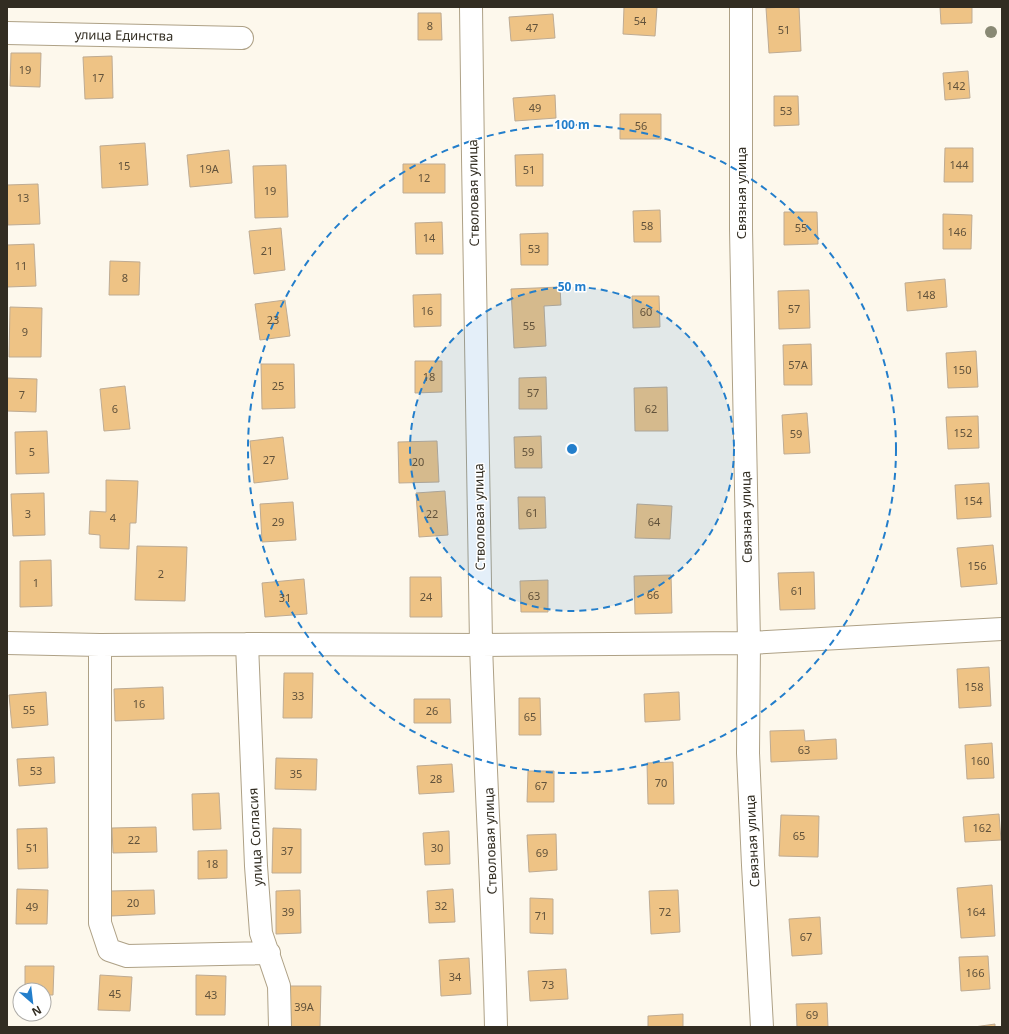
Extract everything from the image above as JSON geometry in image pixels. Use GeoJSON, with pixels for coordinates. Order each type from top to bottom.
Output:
{"type":"FeatureCollection","features":[{"type":"Feature","properties":{"kind":"street","name":"Стволовая улица"},"geometry":{"type":"LineString","coordinates":[[471,7],[481,645],[496,1027]]}},
{"type":"Feature","properties":{"kind":"street","name":"Связная улица"},"geometry":{"type":"LineString","coordinates":[[741,7],[741,229],[749,643],[749,768],[762,1027]]}},
{"type":"Feature","properties":{"kind":"street","name":"улица Единства"},"geometry":{"type":"LineString","coordinates":[[7,33],[242,38]]}},
{"type":"Feature","properties":{"kind":"street"},"geometry":{"type":"LineString","coordinates":[[7,643],[100,645],[481,645],[749,643],[1002,629]]}},
{"type":"Feature","properties":{"kind":"street","name":"улица Согласия"},"geometry":{"type":"LineString","coordinates":[[247,644],[256,866],[262,933],[279,986],[280,1027]]}},
{"type":"Feature","properties":{"kind":"street"},"geometry":{"type":"LineString","coordinates":[[100,645],[100,923],[109,950],[128,956],[269,953]]}},
{"type":"Feature","properties":{"kind":"building"},"geometry":{"type":"Polygon","coordinates":[[[624,7],[657,7],[655,36],[623,34],[624,7]]]}},
{"type":"Feature","properties":{"kind":"building"},"geometry":{"type":"Polygon","coordinates":[[[799,7],[801,51],[769,53],[766,8],[799,7]]]}},
{"type":"Feature","properties":{"kind":"building"},"geometry":{"type":"Polygon","coordinates":[[[940,7],[972,7],[972,23],[941,24],[940,7]]]}},
{"type":"Feature","properties":{"kind":"building"},"geometry":{"type":"Polygon","coordinates":[[[418,13],[441,13],[442,40],[418,40],[418,13]]]}},
{"type":"Feature","properties":{"kind":"building"},"geometry":{"type":"Polygon","coordinates":[[[553,14],[555,38],[511,41],[509,17],[553,14]]]}},
{"type":"Feature","properties":{"kind":"building"},"geometry":{"type":"Polygon","coordinates":[[[11,53],[41,53],[40,87],[10,86],[11,53]]]}},
{"type":"Feature","properties":{"kind":"building"},"geometry":{"type":"Polygon","coordinates":[[[112,56],[113,98],[85,99],[83,57],[112,56]]]}},
{"type":"Feature","properties":{"kind":"building"},"geometry":{"type":"Polygon","coordinates":[[[968,71],[970,98],[945,100],[943,73],[968,71]]]}},
{"type":"Feature","properties":{"kind":"building"},"geometry":{"type":"Polygon","coordinates":[[[555,95],[556,118],[515,121],[513,98],[555,95]]]}},
{"type":"Feature","properties":{"kind":"building"},"geometry":{"type":"Polygon","coordinates":[[[774,96],[798,96],[799,125],[774,126],[774,96]]]}},
{"type":"Feature","properties":{"kind":"building"},"geometry":{"type":"Polygon","coordinates":[[[620,114],[661,114],[661,139],[620,139],[620,114]]]}},
{"type":"Feature","properties":{"kind":"building"},"geometry":{"type":"Polygon","coordinates":[[[145,143],[148,185],[102,188],[100,146],[145,143]]]}},
{"type":"Feature","properties":{"kind":"building"},"geometry":{"type":"Polygon","coordinates":[[[945,148],[973,148],[973,182],[944,182],[945,148]]]}},
{"type":"Feature","properties":{"kind":"building"},"geometry":{"type":"Polygon","coordinates":[[[229,150],[232,183],[190,187],[187,155],[229,150]]]}},
{"type":"Feature","properties":{"kind":"building"},"geometry":{"type":"Polygon","coordinates":[[[543,154],[543,186],[516,186],[515,155],[543,154]]]}},
{"type":"Feature","properties":{"kind":"building"},"geometry":{"type":"Polygon","coordinates":[[[403,164],[445,164],[445,193],[403,193],[403,164]]]}},
{"type":"Feature","properties":{"kind":"building"},"geometry":{"type":"Polygon","coordinates":[[[286,165],[288,217],[255,218],[253,166],[286,165]]]}},
{"type":"Feature","properties":{"kind":"building"},"geometry":{"type":"Polygon","coordinates":[[[38,184],[40,224],[8,225],[7,185],[38,184]]]}},
{"type":"Feature","properties":{"kind":"building"},"geometry":{"type":"Polygon","coordinates":[[[660,210],[661,242],[634,242],[633,211],[660,210]]]}},
{"type":"Feature","properties":{"kind":"building"},"geometry":{"type":"Polygon","coordinates":[[[784,212],[817,212],[818,244],[784,245],[784,212]]]}},
{"type":"Feature","properties":{"kind":"building"},"geometry":{"type":"Polygon","coordinates":[[[943,214],[972,215],[971,249],[943,249],[943,214]]]}},
{"type":"Feature","properties":{"kind":"building"},"geometry":{"type":"Polygon","coordinates":[[[442,222],[443,254],[416,254],[415,223],[442,222]]]}},
{"type":"Feature","properties":{"kind":"building"},"geometry":{"type":"Polygon","coordinates":[[[281,228],[285,270],[254,274],[249,231],[281,228]]]}},
{"type":"Feature","properties":{"kind":"building"},"geometry":{"type":"Polygon","coordinates":[[[548,233],[548,265],[521,265],[520,234],[548,233]]]}},
{"type":"Feature","properties":{"kind":"building"},"geometry":{"type":"Polygon","coordinates":[[[34,244],[36,286],[7,287],[7,245],[34,244]]]}},
{"type":"Feature","properties":{"kind":"building"},"geometry":{"type":"Polygon","coordinates":[[[110,261],[140,262],[139,295],[109,295],[110,261]]]}},
{"type":"Feature","properties":{"kind":"building"},"geometry":{"type":"Polygon","coordinates":[[[945,279],[947,307],[907,311],[905,283],[945,279]]]}},
{"type":"Feature","properties":{"kind":"building"},"geometry":{"type":"Polygon","coordinates":[[[560,287],[561,305],[544,306],[546,346],[514,348],[511,289],[560,287]]]}},
{"type":"Feature","properties":{"kind":"building"},"geometry":{"type":"Polygon","coordinates":[[[809,290],[810,328],[779,329],[778,291],[809,290]]]}},
{"type":"Feature","properties":{"kind":"building"},"geometry":{"type":"Polygon","coordinates":[[[441,294],[441,326],[414,327],[413,295],[441,294]]]}},
{"type":"Feature","properties":{"kind":"building"},"geometry":{"type":"Polygon","coordinates":[[[632,296],[659,296],[660,327],[633,328],[632,296]]]}},
{"type":"Feature","properties":{"kind":"building"},"geometry":{"type":"Polygon","coordinates":[[[285,300],[290,336],[260,340],[255,304],[285,300]]]}},
{"type":"Feature","properties":{"kind":"building"},"geometry":{"type":"Polygon","coordinates":[[[10,307],[42,308],[41,357],[9,357],[10,307]]]}},
{"type":"Feature","properties":{"kind":"building"},"geometry":{"type":"Polygon","coordinates":[[[811,344],[812,385],[784,385],[783,345],[811,344]]]}},
{"type":"Feature","properties":{"kind":"building"},"geometry":{"type":"Polygon","coordinates":[[[976,351],[978,387],[948,388],[946,353],[976,351]]]}},
{"type":"Feature","properties":{"kind":"building"},"geometry":{"type":"Polygon","coordinates":[[[415,361],[442,361],[442,392],[415,393],[415,361]]]}},
{"type":"Feature","properties":{"kind":"building"},"geometry":{"type":"Polygon","coordinates":[[[261,364],[294,364],[295,408],[262,409],[261,364]]]}},
{"type":"Feature","properties":{"kind":"building"},"geometry":{"type":"Polygon","coordinates":[[[546,377],[547,409],[519,409],[519,378],[546,377]]]}},
{"type":"Feature","properties":{"kind":"building"},"geometry":{"type":"Polygon","coordinates":[[[7,378],[37,379],[36,412],[7,411],[7,378]]]}},
{"type":"Feature","properties":{"kind":"building"},"geometry":{"type":"Polygon","coordinates":[[[125,386],[130,429],[104,431],[100,389],[125,386]]]}},
{"type":"Feature","properties":{"kind":"building"},"geometry":{"type":"Polygon","coordinates":[[[667,387],[668,431],[635,431],[634,388],[667,387]]]}},
{"type":"Feature","properties":{"kind":"building"},"geometry":{"type":"Polygon","coordinates":[[[807,413],[810,453],[784,454],[782,415],[807,413]]]}},
{"type":"Feature","properties":{"kind":"building"},"geometry":{"type":"Polygon","coordinates":[[[978,416],[979,448],[948,449],[946,417],[978,416]]]}},
{"type":"Feature","properties":{"kind":"building"},"geometry":{"type":"Polygon","coordinates":[[[47,431],[49,473],[16,474],[15,432],[47,431]]]}},
{"type":"Feature","properties":{"kind":"building"},"geometry":{"type":"Polygon","coordinates":[[[541,436],[542,468],[515,468],[514,437],[541,436]]]}},
{"type":"Feature","properties":{"kind":"building"},"geometry":{"type":"Polygon","coordinates":[[[283,437],[288,479],[254,483],[250,441],[283,437]]]}},
{"type":"Feature","properties":{"kind":"building"},"geometry":{"type":"Polygon","coordinates":[[[437,441],[439,482],[399,483],[398,442],[437,441]]]}},
{"type":"Feature","properties":{"kind":"building"},"geometry":{"type":"Polygon","coordinates":[[[106,480],[138,481],[136,523],[130,523],[129,549],[100,548],[100,535],[89,534],[90,511],[106,512],[106,480]]]}},
{"type":"Feature","properties":{"kind":"building"},"geometry":{"type":"Polygon","coordinates":[[[989,483],[991,517],[957,519],[955,485],[989,483]]]}},
{"type":"Feature","properties":{"kind":"building"},"geometry":{"type":"Polygon","coordinates":[[[445,491],[448,535],[419,537],[416,493],[445,491]]]}},
{"type":"Feature","properties":{"kind":"building"},"geometry":{"type":"Polygon","coordinates":[[[44,493],[45,535],[13,536],[11,494],[44,493]]]}},
{"type":"Feature","properties":{"kind":"building"},"geometry":{"type":"Polygon","coordinates":[[[518,497],[545,497],[546,528],[519,529],[518,497]]]}},
{"type":"Feature","properties":{"kind":"building"},"geometry":{"type":"Polygon","coordinates":[[[293,502],[296,540],[262,542],[260,504],[293,502]]]}},
{"type":"Feature","properties":{"kind":"building"},"geometry":{"type":"Polygon","coordinates":[[[637,504],[672,506],[670,539],[635,538],[637,504]]]}},
{"type":"Feature","properties":{"kind":"building"},"geometry":{"type":"Polygon","coordinates":[[[993,545],[997,584],[961,587],[957,548],[993,545]]]}},
{"type":"Feature","properties":{"kind":"building"},"geometry":{"type":"Polygon","coordinates":[[[137,546],[187,547],[185,601],[135,600],[137,546]]]}},
{"type":"Feature","properties":{"kind":"building"},"geometry":{"type":"Polygon","coordinates":[[[51,560],[52,606],[20,607],[20,561],[51,560]]]}},
{"type":"Feature","properties":{"kind":"building"},"geometry":{"type":"Polygon","coordinates":[[[814,572],[815,609],[780,610],[778,573],[814,572]]]}},
{"type":"Feature","properties":{"kind":"building"},"geometry":{"type":"Polygon","coordinates":[[[671,575],[672,613],[635,614],[634,576],[671,575]]]}},
{"type":"Feature","properties":{"kind":"building"},"geometry":{"type":"Polygon","coordinates":[[[410,577],[441,577],[442,617],[410,617],[410,577]]]}},
{"type":"Feature","properties":{"kind":"building"},"geometry":{"type":"Polygon","coordinates":[[[304,579],[307,614],[265,617],[262,583],[304,579]]]}},
{"type":"Feature","properties":{"kind":"building"},"geometry":{"type":"Polygon","coordinates":[[[548,580],[548,612],[521,612],[520,581],[548,580]]]}},
{"type":"Feature","properties":{"kind":"building"},"geometry":{"type":"Polygon","coordinates":[[[989,667],[991,706],[959,708],[957,669],[989,667]]]}},
{"type":"Feature","properties":{"kind":"building"},"geometry":{"type":"Polygon","coordinates":[[[284,673],[313,673],[312,718],[283,718],[284,673]]]}},
{"type":"Feature","properties":{"kind":"building"},"geometry":{"type":"Polygon","coordinates":[[[163,687],[164,719],[115,721],[114,689],[163,687]]]}},
{"type":"Feature","properties":{"kind":"building"},"geometry":{"type":"Polygon","coordinates":[[[46,692],[48,725],[12,728],[9,695],[46,692]]]}},
{"type":"Feature","properties":{"kind":"building"},"geometry":{"type":"Polygon","coordinates":[[[679,692],[680,720],[645,722],[644,694],[679,692]]]}},
{"type":"Feature","properties":{"kind":"building"},"geometry":{"type":"Polygon","coordinates":[[[519,698],[540,698],[541,735],[519,735],[519,698]]]}},
{"type":"Feature","properties":{"kind":"building"},"geometry":{"type":"Polygon","coordinates":[[[414,699],[450,699],[451,723],[414,723],[414,699]]]}},
{"type":"Feature","properties":{"kind":"building"},"geometry":{"type":"Polygon","coordinates":[[[804,730],[805,741],[836,739],[837,759],[771,762],[770,731],[804,730]]]}},
{"type":"Feature","properties":{"kind":"building"},"geometry":{"type":"Polygon","coordinates":[[[992,743],[994,778],[967,779],[965,745],[992,743]]]}},
{"type":"Feature","properties":{"kind":"building"},"geometry":{"type":"Polygon","coordinates":[[[54,757],[55,783],[19,786],[17,759],[54,757]]]}},
{"type":"Feature","properties":{"kind":"building"},"geometry":{"type":"Polygon","coordinates":[[[276,758],[317,759],[316,790],[275,789],[276,758]]]}},
{"type":"Feature","properties":{"kind":"building"},"geometry":{"type":"Polygon","coordinates":[[[673,762],[674,804],[648,804],[647,763],[673,762]]]}},
{"type":"Feature","properties":{"kind":"building"},"geometry":{"type":"Polygon","coordinates":[[[452,764],[454,792],[419,794],[417,766],[452,764]]]}},
{"type":"Feature","properties":{"kind":"building"},"geometry":{"type":"Polygon","coordinates":[[[528,771],[554,771],[554,802],[527,802],[528,771]]]}},
{"type":"Feature","properties":{"kind":"building"},"geometry":{"type":"Polygon","coordinates":[[[219,793],[221,829],[193,830],[192,794],[219,793]]]}},
{"type":"Feature","properties":{"kind":"building"},"geometry":{"type":"Polygon","coordinates":[[[999,814],[1001,840],[965,842],[963,817],[999,814]]]}},
{"type":"Feature","properties":{"kind":"building"},"geometry":{"type":"Polygon","coordinates":[[[781,815],[819,816],[818,857],[779,856],[781,815]]]}},
{"type":"Feature","properties":{"kind":"building"},"geometry":{"type":"Polygon","coordinates":[[[156,827],[157,852],[113,853],[112,828],[156,827]]]}},
{"type":"Feature","properties":{"kind":"building"},"geometry":{"type":"Polygon","coordinates":[[[47,828],[48,868],[18,869],[17,829],[47,828]]]}},
{"type":"Feature","properties":{"kind":"building"},"geometry":{"type":"Polygon","coordinates":[[[273,828],[301,829],[301,873],[272,873],[273,828]]]}},
{"type":"Feature","properties":{"kind":"building"},"geometry":{"type":"Polygon","coordinates":[[[449,831],[450,864],[425,865],[423,833],[449,831]]]}},
{"type":"Feature","properties":{"kind":"building"},"geometry":{"type":"Polygon","coordinates":[[[556,834],[557,870],[529,872],[527,835],[556,834]]]}},
{"type":"Feature","properties":{"kind":"building"},"geometry":{"type":"Polygon","coordinates":[[[227,850],[227,878],[198,879],[198,851],[227,850]]]}},
{"type":"Feature","properties":{"kind":"building"},"geometry":{"type":"Polygon","coordinates":[[[992,885],[995,936],[961,938],[957,888],[992,885]]]}},
{"type":"Feature","properties":{"kind":"building"},"geometry":{"type":"Polygon","coordinates":[[[17,889],[48,890],[47,924],[16,924],[17,889]]]}},
{"type":"Feature","properties":{"kind":"building"},"geometry":{"type":"Polygon","coordinates":[[[453,889],[455,922],[429,923],[427,891],[453,889]]]}},
{"type":"Feature","properties":{"kind":"building"},"geometry":{"type":"Polygon","coordinates":[[[154,890],[155,914],[111,916],[110,891],[154,890]]]}},
{"type":"Feature","properties":{"kind":"building"},"geometry":{"type":"Polygon","coordinates":[[[300,890],[301,933],[276,934],[276,891],[300,890]]]}},
{"type":"Feature","properties":{"kind":"building"},"geometry":{"type":"Polygon","coordinates":[[[678,890],[680,932],[651,934],[649,891],[678,890]]]}},
{"type":"Feature","properties":{"kind":"building"},"geometry":{"type":"Polygon","coordinates":[[[530,898],[553,899],[553,934],[530,933],[530,898]]]}},
{"type":"Feature","properties":{"kind":"building"},"geometry":{"type":"Polygon","coordinates":[[[820,917],[822,954],[792,956],[789,919],[820,917]]]}},
{"type":"Feature","properties":{"kind":"building"},"geometry":{"type":"Polygon","coordinates":[[[988,956],[990,989],[961,991],[959,957],[988,956]]]}},
{"type":"Feature","properties":{"kind":"building"},"geometry":{"type":"Polygon","coordinates":[[[469,958],[471,994],[441,996],[439,960],[469,958]]]}},
{"type":"Feature","properties":{"kind":"building"},"geometry":{"type":"Polygon","coordinates":[[[25,966],[54,966],[53,995],[52,982],[25,982],[25,966]]]}},
{"type":"Feature","properties":{"kind":"building"},"geometry":{"type":"Polygon","coordinates":[[[566,969],[568,999],[530,1001],[528,971],[566,969]]]}},
{"type":"Feature","properties":{"kind":"building"},"geometry":{"type":"Polygon","coordinates":[[[100,975],[132,977],[130,1011],[98,1010],[100,975]]]}},
{"type":"Feature","properties":{"kind":"building"},"geometry":{"type":"Polygon","coordinates":[[[196,975],[226,976],[225,1015],[196,1015],[196,975]]]}},
{"type":"Feature","properties":{"kind":"building"},"geometry":{"type":"Polygon","coordinates":[[[289,986],[321,986],[320,1027],[288,1027],[289,986]]]}},
{"type":"Feature","properties":{"kind":"building"},"geometry":{"type":"Polygon","coordinates":[[[827,1003],[828,1027],[797,1027],[796,1004],[827,1003]]]}},
{"type":"Feature","properties":{"kind":"building"},"geometry":{"type":"Polygon","coordinates":[[[683,1014],[683,1027],[648,1027],[648,1016],[683,1014]]]}},
{"type":"Feature","properties":{"kind":"building"},"geometry":{"type":"Polygon","coordinates":[[[995,1024],[995,1027],[974,1027],[995,1024]]]}}]}
